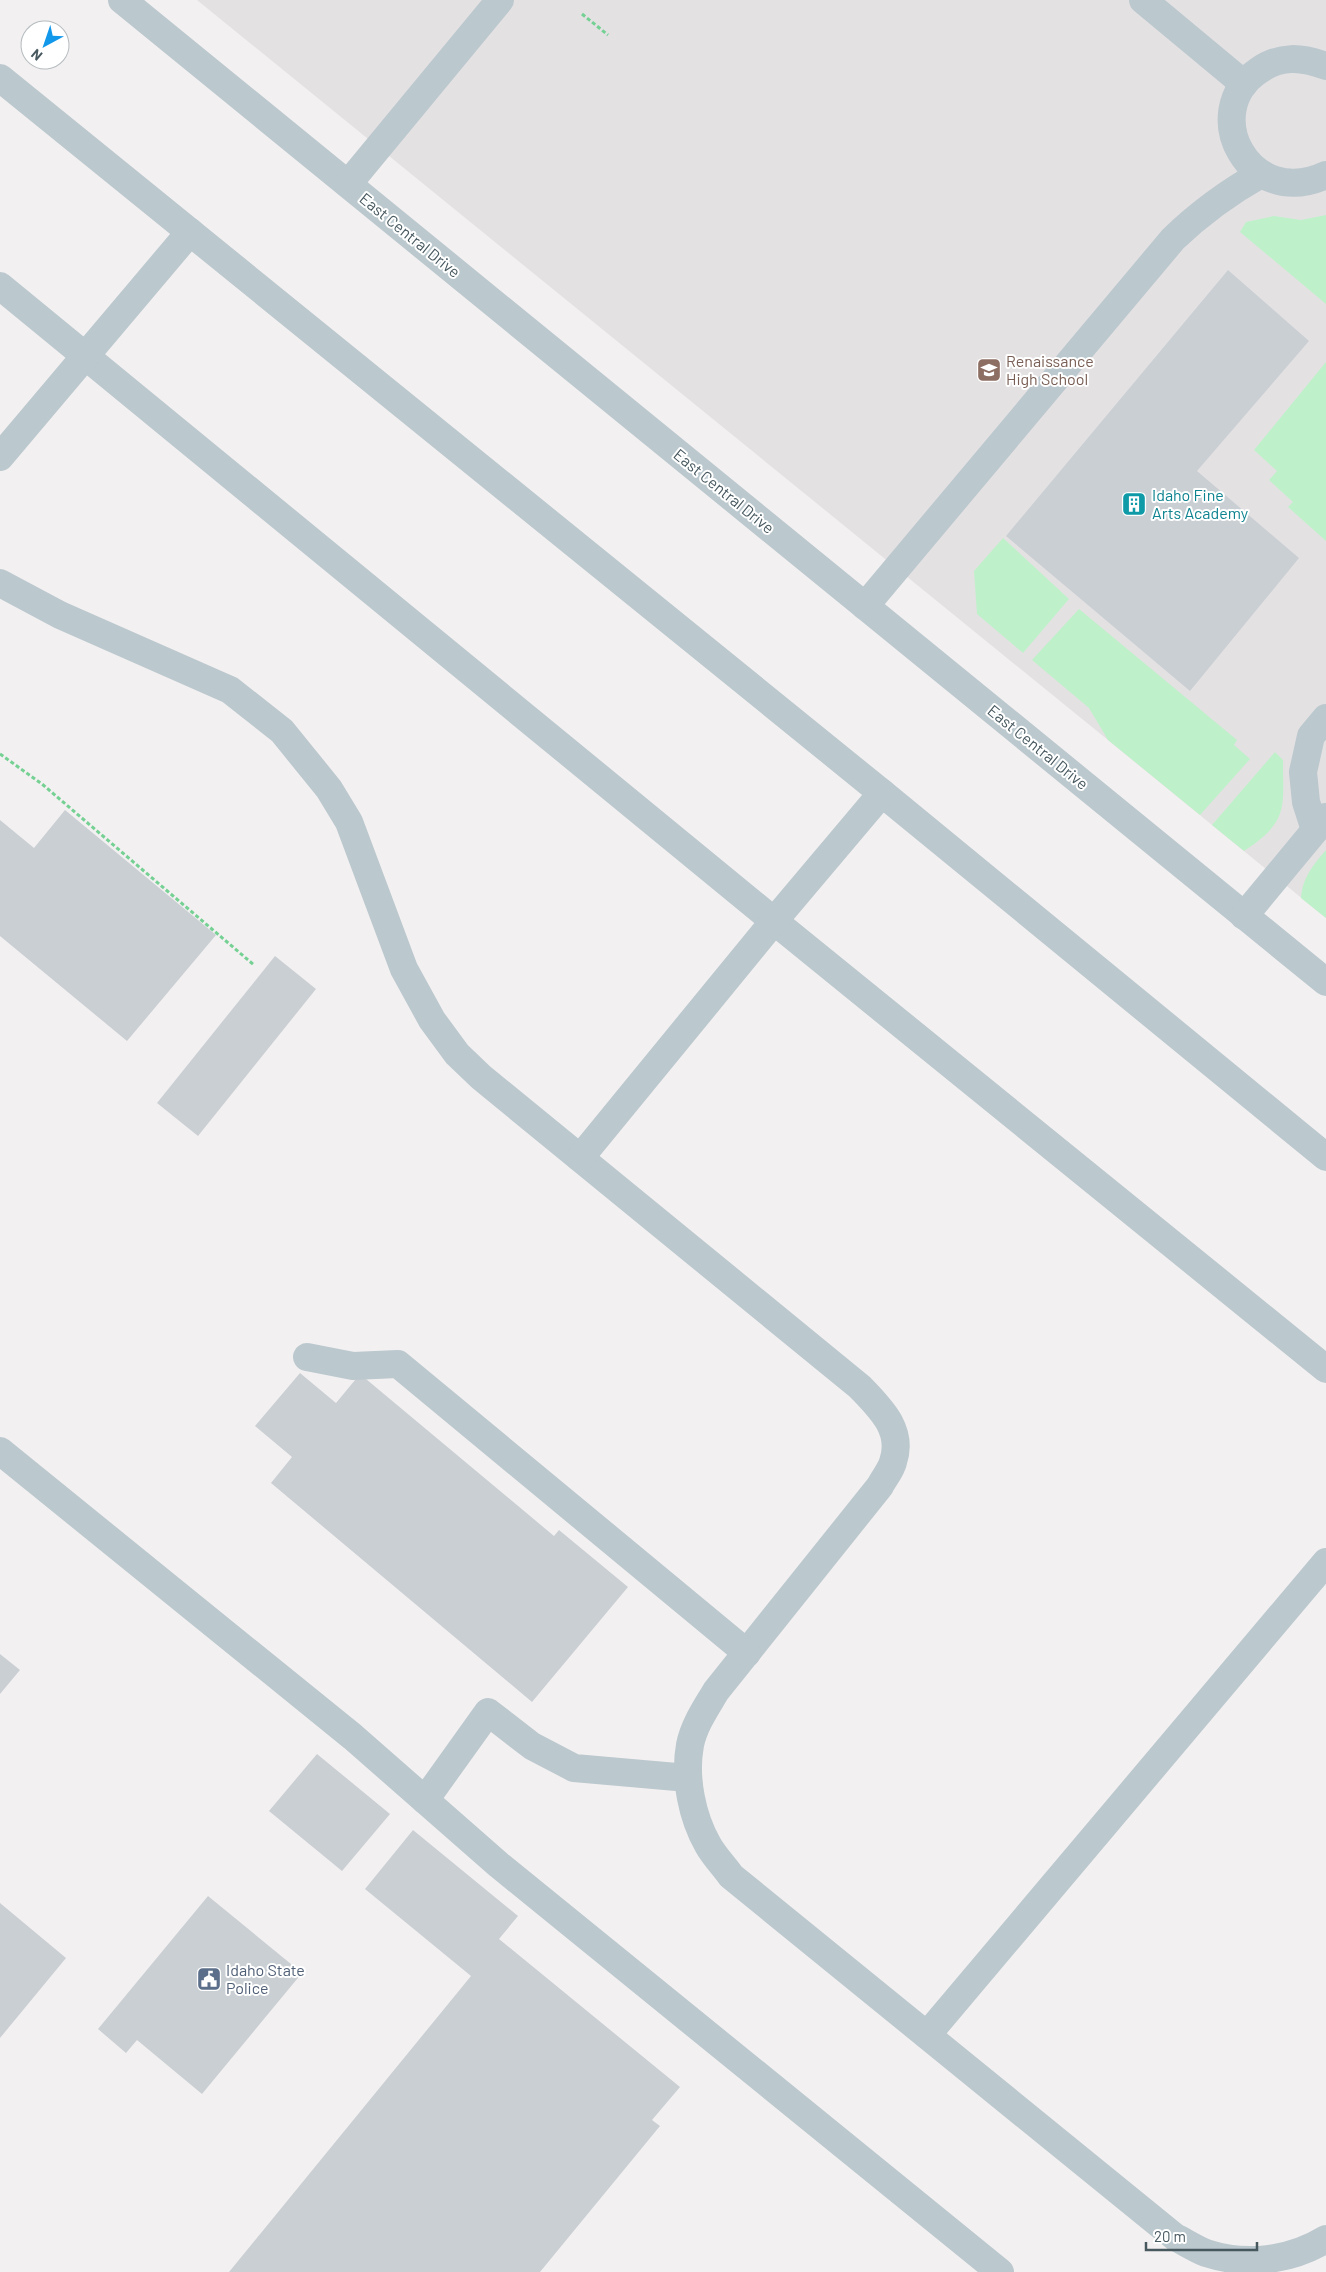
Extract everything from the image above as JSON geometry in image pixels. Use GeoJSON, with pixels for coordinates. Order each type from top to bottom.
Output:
{"type":"FeatureCollection","features":[{"type":"Feature","properties":{"kind":"street","name":"East Central Drive"},"geometry":{"type":"LineString","coordinates":[[122,0],[1326,982]]}},
{"type":"Feature","properties":{"kind":"street"},"geometry":{"type":"LineString","coordinates":[[348,184],[500,0]]}},
{"type":"Feature","properties":{"kind":"street"},"geometry":{"type":"LineString","coordinates":[[1143,0],[1244,84]]}},
{"type":"Feature","properties":{"kind":"street"},"geometry":{"type":"LineString","coordinates":[[1326,66],[1308,60],[1287,58],[1267,64],[1250,76],[1238,92],[1232,112],[1233,133],[1240,152],[1253,168],[1261,174],[1271,179],[1291,184],[1312,182],[1326,175]]}},
{"type":"Feature","properties":{"kind":"street"},"geometry":{"type":"LineString","coordinates":[[0,78],[1326,1157]]}},
{"type":"Feature","properties":{"kind":"street"},"geometry":{"type":"LineString","coordinates":[[865,606],[1173,239],[1202,212],[1234,189],[1261,174]]}},
{"type":"Feature","properties":{"kind":"street"},"geometry":{"type":"LineString","coordinates":[[0,458],[190,232]]}},
{"type":"Feature","properties":{"kind":"street"},"geometry":{"type":"LineString","coordinates":[[0,286],[774,920],[1326,1368]]}},
{"type":"Feature","properties":{"kind":"street"},"geometry":{"type":"LineString","coordinates":[[0,583],[60,615],[230,690],[282,731],[329,789],[349,822],[404,969],[432,1020],[457,1054],[481,1077],[860,1387],[883,1411],[895,1434],[894,1461],[880,1486],[716,1691],[700,1718],[690,1745],[688,1778],[694,1812],[708,1846],[732,1876],[1175,2237],[1206,2253],[1241,2260],[1269,2260],[1296,2253],[1326,2240]]}},
{"type":"Feature","properties":{"kind":"street"},"geometry":{"type":"LineString","coordinates":[[1244,916],[1320,824],[1306,802],[1303,772],[1311,736],[1326,718]]}},
{"type":"Feature","properties":{"kind":"street"},"geometry":{"type":"LineString","coordinates":[[580,1158],[774,920],[882,794]]}},
{"type":"Feature","properties":{"kind":"street"},"geometry":{"type":"LineString","coordinates":[[307,1356],[353,1366],[398,1364],[747,1652]]}},
{"type":"Feature","properties":{"kind":"street"},"geometry":{"type":"LineString","coordinates":[[0,1451],[353,1737],[499,1865],[1000,2272]]}},
{"type":"Feature","properties":{"kind":"street"},"geometry":{"type":"LineString","coordinates":[[926,2034],[1326,1562]]}},
{"type":"Feature","properties":{"kind":"street"},"geometry":{"type":"LineString","coordinates":[[425,1800],[488,1712],[532,1746],[574,1768],[688,1778]]}},
{"type":"Feature","properties":{"kind":"path"},"geometry":{"type":"LineString","coordinates":[[582,14],[608,35]]}},
{"type":"Feature","properties":{"kind":"path"},"geometry":{"type":"LineString","coordinates":[[0,754],[50,791],[254,964]]}},
{"type":"Feature","properties":{"kind":"shaded area","name":"Renaissance High School"},"geometry":{"type":"Polygon","coordinates":[[[197,0],[1326,0],[1326,918],[1108,740],[197,0]]]}},
{"type":"Feature","properties":{"kind":"green space"},"geometry":{"type":"Polygon","coordinates":[[[1326,215],[1326,304],[1240,232],[1246,222],[1274,216],[1301,220],[1326,215]]]}},
{"type":"Feature","properties":{"kind":"green space"},"geometry":{"type":"Polygon","coordinates":[[[1326,362],[1326,541],[1288,507],[1293,502],[1269,480],[1277,471],[1254,450],[1326,362]]]}},
{"type":"Feature","properties":{"kind":"green space"},"geometry":{"type":"Polygon","coordinates":[[[1003,538],[1069,599],[1023,653],[977,614],[974,571],[1003,538]]]}},
{"type":"Feature","properties":{"kind":"green space"},"geometry":{"type":"Polygon","coordinates":[[[1079,609],[1237,740],[1234,745],[1250,759],[1200,815],[1108,740],[1089,708],[1032,660],[1079,609]]]}},
{"type":"Feature","properties":{"kind":"green space"},"geometry":{"type":"Polygon","coordinates":[[[1275,752],[1283,760],[1283,802],[1280,813],[1269,831],[1244,851],[1212,825],[1275,752]]]}},
{"type":"Feature","properties":{"kind":"green space"},"geometry":{"type":"Polygon","coordinates":[[[1326,850],[1326,918],[1301,898],[1306,878],[1326,850]]]}},
{"type":"Feature","properties":{"kind":"building","name":"Idaho Fine Arts Academy"},"geometry":{"type":"Polygon","coordinates":[[[1228,270],[1309,341],[1197,471],[1299,558],[1190,691],[1006,536],[1228,270]]]}},
{"type":"Feature","properties":{"kind":"building"},"geometry":{"type":"Polygon","coordinates":[[[65,810],[216,935],[127,1041],[0,936],[0,820],[34,848],[65,810]]]}},
{"type":"Feature","properties":{"kind":"building"},"geometry":{"type":"Polygon","coordinates":[[[275,956],[316,989],[198,1136],[157,1103],[275,956]]]}},
{"type":"Feature","properties":{"kind":"building"},"geometry":{"type":"Polygon","coordinates":[[[300,1373],[336,1403],[360,1374],[554,1536],[559,1530],[628,1587],[532,1702],[271,1483],[292,1457],[255,1426],[300,1373]]]}},
{"type":"Feature","properties":{"kind":"building"},"geometry":{"type":"Polygon","coordinates":[[[0,1654],[20,1670],[0,1694],[0,1654]]]}},
{"type":"Feature","properties":{"kind":"building"},"geometry":{"type":"Polygon","coordinates":[[[317,1754],[390,1814],[342,1871],[269,1811],[317,1754]]]}},
{"type":"Feature","properties":{"kind":"building"},"geometry":{"type":"Polygon","coordinates":[[[413,1830],[518,1916],[499,1939],[680,2087],[652,2120],[660,2126],[540,2272],[229,2272],[471,1976],[365,1889],[413,1830]]]}},
{"type":"Feature","properties":{"kind":"building"},"geometry":{"type":"Polygon","coordinates":[[[208,1896],[302,1973],[202,2094],[137,2040],[126,2053],[98,2029],[208,1896]]]}},
{"type":"Feature","properties":{"kind":"building"},"geometry":{"type":"Polygon","coordinates":[[[0,1903],[66,1958],[0,2038],[0,1903]]]}},
{"type":"Feature","properties":{"kind":"place","name":"Renaissance High School"},"geometry":{"type":"Point","coordinates":[989,370]}},
{"type":"Feature","properties":{"kind":"place","name":"Idaho Fine Arts Academy"},"geometry":{"type":"Point","coordinates":[1134,504]}},
{"type":"Feature","properties":{"kind":"place","name":"Idaho State Police"},"geometry":{"type":"Point","coordinates":[209,1979]}}]}
